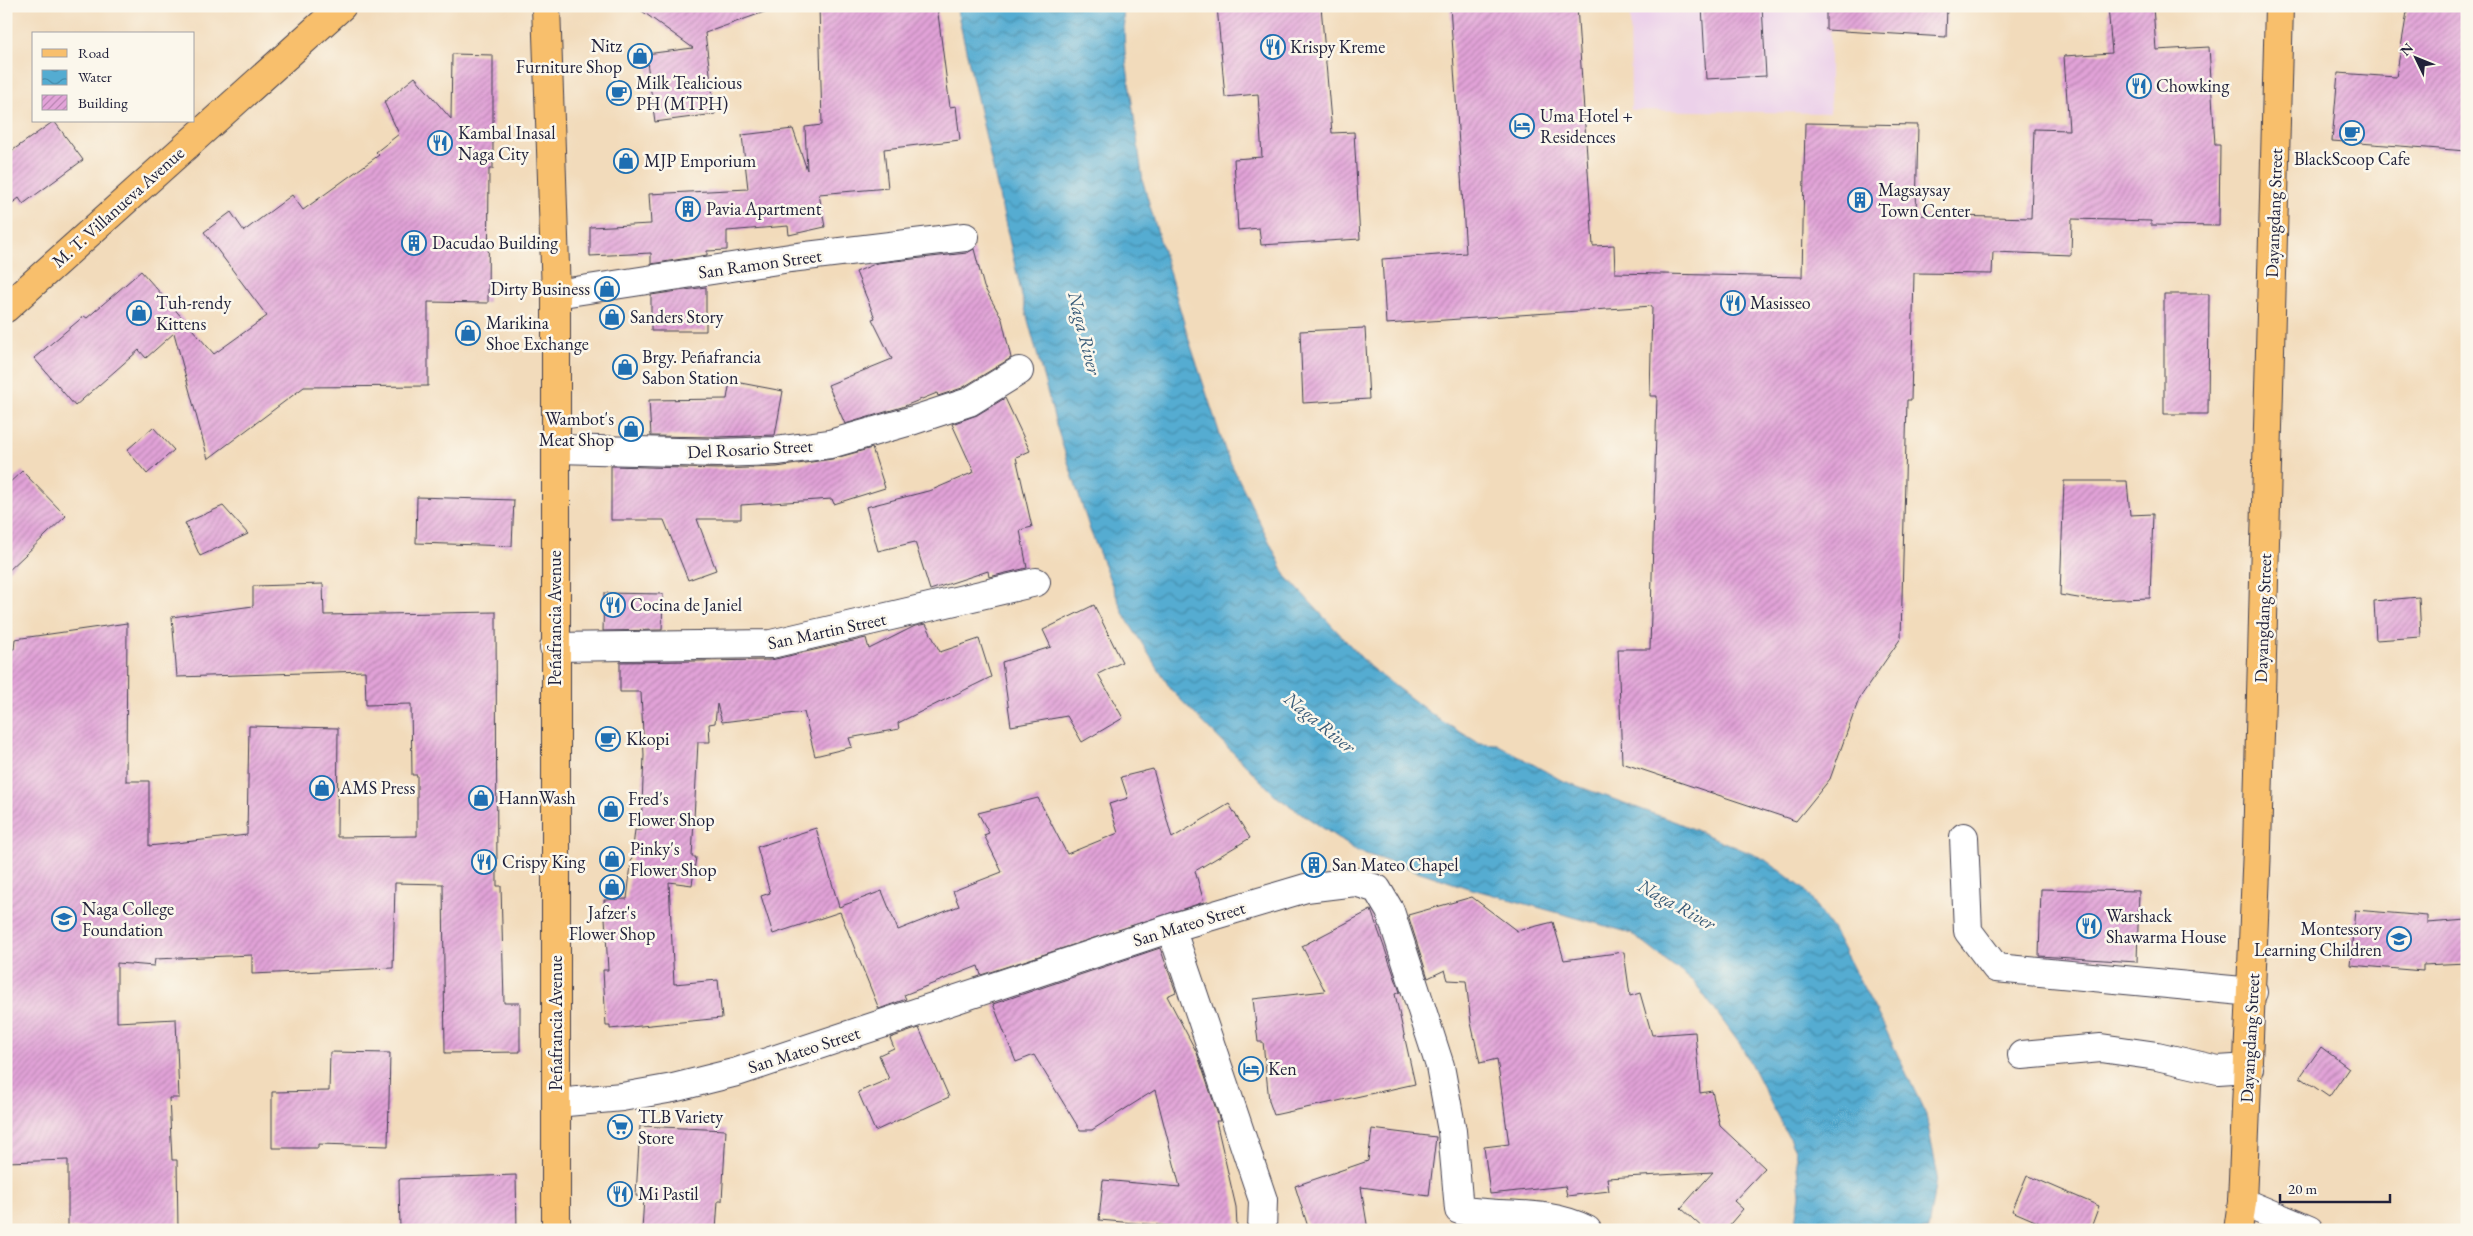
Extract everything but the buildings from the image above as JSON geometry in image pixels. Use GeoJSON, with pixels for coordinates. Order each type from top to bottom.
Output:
{"type":"FeatureCollection","features":[{"type":"Feature","properties":{"kind":"main road","name":"M. T. Villanueva Avenue"},"geometry":{"type":"LineString","coordinates":[[8,303],[342,6]]}},
{"type":"Feature","properties":{"kind":"main road","name":"Peñafrancia Avenue"},"geometry":{"type":"LineString","coordinates":[[546,6],[556,294],[554,647],[556,1230]]}},
{"type":"Feature","properties":{"kind":"main road","name":"Dayangdang Street"},"geometry":{"type":"LineString","coordinates":[[2238,1230],[2242,1202],[2253,992],[2258,848],[2279,6]]}},
{"type":"Feature","properties":{"kind":"street","name":"San Ramon Street"},"geometry":{"type":"LineString","coordinates":[[556,294],[790,258],[964,238]]}},
{"type":"Feature","properties":{"kind":"street","name":"Del Rosario Street"},"geometry":{"type":"LineString","coordinates":[[556,449],[718,453],[776,451],[830,444],[969,402],[1019,371]]}},
{"type":"Feature","properties":{"kind":"street","name":"San Martin Street"},"geometry":{"type":"LineString","coordinates":[[554,647],[771,644],[1036,582]]}},
{"type":"Feature","properties":{"kind":"street"},"geometry":{"type":"LineString","coordinates":[[1964,838],[1968,931],[1996,968],[2253,992]]}},
{"type":"Feature","properties":{"kind":"street","name":"San Mateo Street"},"geometry":{"type":"LineString","coordinates":[[556,1103],[622,1097],[673,1088],[737,1072],[1171,928],[1306,888],[1355,882],[1377,889],[1390,911],[1440,1066],[1452,1130],[1459,1210],[1526,1213],[1578,1225],[1587,1230]]}},
{"type":"Feature","properties":{"kind":"street"},"geometry":{"type":"LineString","coordinates":[[1171,928],[1263,1200],[1262,1230]]}},
{"type":"Feature","properties":{"kind":"street"},"geometry":{"type":"LineString","coordinates":[[2022,1055],[2101,1048],[2158,1056],[2218,1070],[2249,1068]]}},
{"type":"Feature","properties":{"kind":"street"},"geometry":{"type":"LineString","coordinates":[[2242,1202],[2309,1230]]}},
{"type":"Feature","properties":{"kind":"shaded area"},"geometry":{"type":"Polygon","coordinates":[[[1630,6],[1830,6],[1830,113],[1631,110],[1630,6]]]}},
{"type":"Feature","properties":{"kind":"water","name":"Naga River"},"geometry":{"type":"Polygon","coordinates":[[[956,6],[1123,6],[1125,52],[1143,182],[1189,340],[1226,453],[1286,576],[1370,667],[1438,719],[1479,743],[1497,744],[1561,780],[1676,822],[1764,859],[1804,889],[1833,930],[1884,1026],[1926,1115],[1937,1172],[1928,1230],[1795,1230],[1800,1194],[1795,1150],[1742,1047],[1695,983],[1631,933],[1465,887],[1357,851],[1277,797],[1172,691],[1124,615],[1090,530],[1057,428],[1024,305],[956,6]]]}},
{"type":"Feature","properties":{"kind":"place","name":"Krispy Kreme"},"geometry":{"type":"Point","coordinates":[1273,47]}},
{"type":"Feature","properties":{"kind":"place","name":"Nitz Furniture Shop"},"geometry":{"type":"Point","coordinates":[640,56]}},
{"type":"Feature","properties":{"kind":"place","name":"Chowking"},"geometry":{"type":"Point","coordinates":[2139,86]}},
{"type":"Feature","properties":{"kind":"place","name":"Milk Tealicious PH (MTPH)"},"geometry":{"type":"Point","coordinates":[619,93]}},
{"type":"Feature","properties":{"kind":"place","name":"Uma Hotel + Residences"},"geometry":{"type":"Point","coordinates":[1522,126]}},
{"type":"Feature","properties":{"kind":"place","name":"BlackScoop Cafe"},"geometry":{"type":"Point","coordinates":[2352,133]}},
{"type":"Feature","properties":{"kind":"place","name":"Kambal Inasal Naga City"},"geometry":{"type":"Point","coordinates":[440,143]}},
{"type":"Feature","properties":{"kind":"place","name":"MJP Emporium"},"geometry":{"type":"Point","coordinates":[626,161]}},
{"type":"Feature","properties":{"kind":"place","name":"Magsaysay Town Center"},"geometry":{"type":"Point","coordinates":[1860,200]}},
{"type":"Feature","properties":{"kind":"place","name":"Pavia Apartment"},"geometry":{"type":"Point","coordinates":[688,209]}},
{"type":"Feature","properties":{"kind":"place","name":"Dacudao Building"},"geometry":{"type":"Point","coordinates":[414,243]}},
{"type":"Feature","properties":{"kind":"place","name":"Dirty Business"},"geometry":{"type":"Point","coordinates":[607,289]}},
{"type":"Feature","properties":{"kind":"place","name":"Masisseo"},"geometry":{"type":"Point","coordinates":[1733,303]}},
{"type":"Feature","properties":{"kind":"place","name":"Tuh-rendy Kittens"},"geometry":{"type":"Point","coordinates":[139,313]}},
{"type":"Feature","properties":{"kind":"place","name":"Sanders Story"},"geometry":{"type":"Point","coordinates":[612,317]}},
{"type":"Feature","properties":{"kind":"place","name":"Marikina Shoe Exchange"},"geometry":{"type":"Point","coordinates":[468,333]}},
{"type":"Feature","properties":{"kind":"place","name":"Brgy. Peñafrancia Sabon Station"},"geometry":{"type":"Point","coordinates":[625,367]}},
{"type":"Feature","properties":{"kind":"place","name":"Wambot's Meat Shop"},"geometry":{"type":"Point","coordinates":[631,429]}},
{"type":"Feature","properties":{"kind":"place","name":"Cocina de Janiel"},"geometry":{"type":"Point","coordinates":[613,605]}},
{"type":"Feature","properties":{"kind":"place","name":"Kkopi"},"geometry":{"type":"Point","coordinates":[608,739]}},
{"type":"Feature","properties":{"kind":"place","name":"AMS Press"},"geometry":{"type":"Point","coordinates":[322,788]}},
{"type":"Feature","properties":{"kind":"place","name":"HannWash"},"geometry":{"type":"Point","coordinates":[481,798]}},
{"type":"Feature","properties":{"kind":"place","name":"Fred's Flower Shop"},"geometry":{"type":"Point","coordinates":[611,809]}},
{"type":"Feature","properties":{"kind":"place","name":"Pinky's Flower Shop"},"geometry":{"type":"Point","coordinates":[612,859]}},
{"type":"Feature","properties":{"kind":"place","name":"Crispy King"},"geometry":{"type":"Point","coordinates":[484,862]}},
{"type":"Feature","properties":{"kind":"place","name":"San Mateo Chapel"},"geometry":{"type":"Point","coordinates":[1314,865]}},
{"type":"Feature","properties":{"kind":"place","name":"Jafzer's Flower Shop"},"geometry":{"type":"Point","coordinates":[612,887]}},
{"type":"Feature","properties":{"kind":"place","name":"Naga College Foundation"},"geometry":{"type":"Point","coordinates":[64,919]}},
{"type":"Feature","properties":{"kind":"place","name":"Warshack Shawarma House"},"geometry":{"type":"Point","coordinates":[2089,926]}},
{"type":"Feature","properties":{"kind":"place","name":"Montessory Learning Children"},"geometry":{"type":"Point","coordinates":[2399,939]}},
{"type":"Feature","properties":{"kind":"place","name":"Ken"},"geometry":{"type":"Point","coordinates":[1251,1069]}},
{"type":"Feature","properties":{"kind":"place","name":"TLB Variety Store"},"geometry":{"type":"Point","coordinates":[620,1127]}},
{"type":"Feature","properties":{"kind":"place","name":"Mi Pastil"},"geometry":{"type":"Point","coordinates":[620,1194]}}]}
